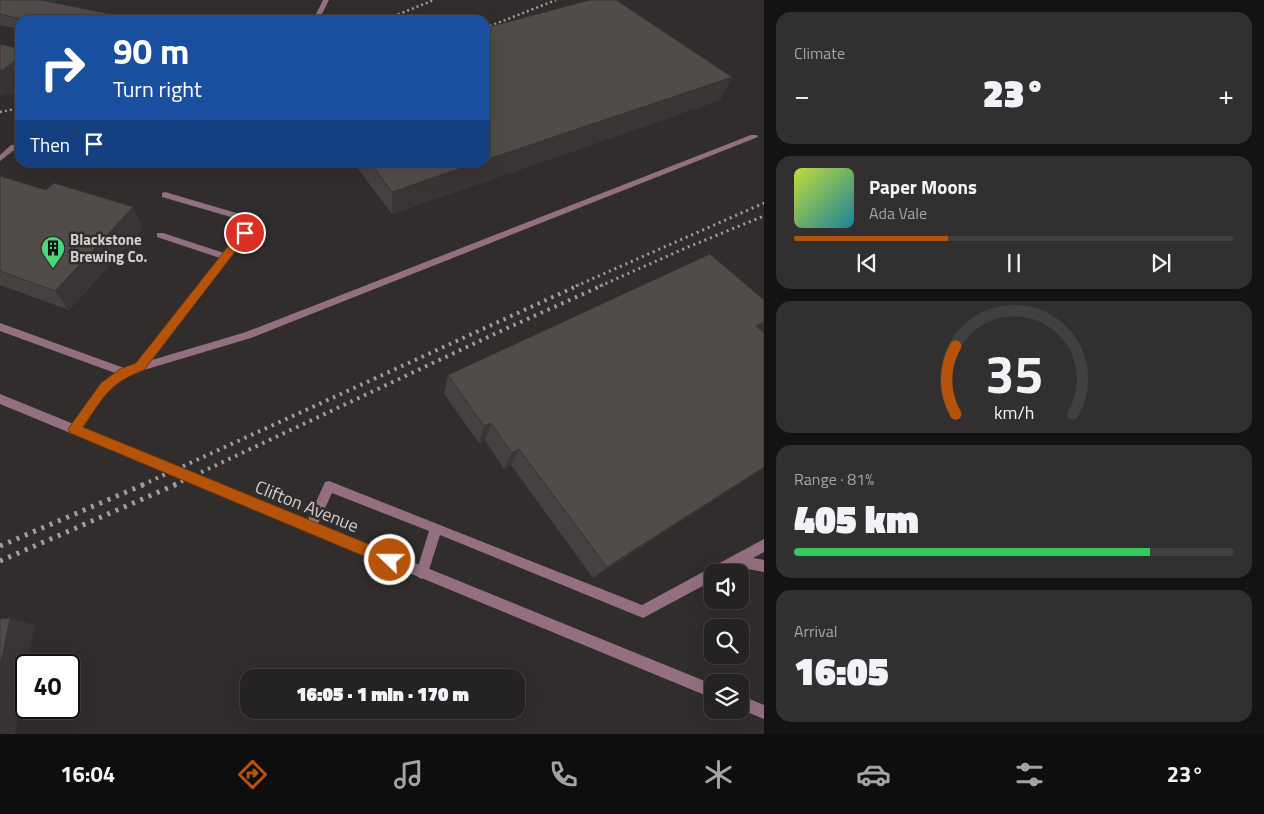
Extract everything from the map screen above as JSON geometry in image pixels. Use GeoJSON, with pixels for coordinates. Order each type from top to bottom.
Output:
{"type":"FeatureCollection","features":[{"type":"Feature","properties":{"kind":"street"},"geometry":{"type":"LineString","coordinates":[[318,15],[326,0]]}},
{"type":"Feature","properties":{"kind":"street"},"geometry":{"type":"LineString","coordinates":[[74,429],[105,387],[124,372],[248,335],[754,137]]}},
{"type":"Feature","properties":{"kind":"street"},"geometry":{"type":"LineString","coordinates":[[0,159],[14,147]]}},
{"type":"Feature","properties":{"kind":"street"},"geometry":{"type":"LineString","coordinates":[[140,367],[254,221],[165,195]]}},
{"type":"Feature","properties":{"kind":"street"},"geometry":{"type":"LineString","coordinates":[[160,235],[226,257]]}},
{"type":"Feature","properties":{"kind":"street"},"geometry":{"type":"LineString","coordinates":[[0,326],[124,372]]}},
{"type":"Feature","properties":{"kind":"street","name":"Clifton Avenue"},"geometry":{"type":"LineString","coordinates":[[0,399],[310,528],[704,688]]}},
{"type":"Feature","properties":{"kind":"street"},"geometry":{"type":"LineString","coordinates":[[310,528],[328,486],[644,612],[704,579]]}},
{"type":"Feature","properties":{"kind":"street"},"geometry":{"type":"LineString","coordinates":[[422,573],[436,528]]}},
{"type":"Feature","properties":{"kind":"street"},"geometry":{"type":"LineString","coordinates":[[730,564],[764,545]]}},
{"type":"Feature","properties":{"kind":"street"},"geometry":{"type":"LineString","coordinates":[[736,561],[764,566]]}},
{"type":"Feature","properties":{"kind":"street"},"geometry":{"type":"LineString","coordinates":[[749,706],[764,712]]}},
{"type":"Feature","properties":{"kind":"building"},"geometry":{"type":"Polygon","coordinates":[[[0,0],[40,0],[115,15],[15,15],[15,18],[0,14],[0,0]]]}},
{"type":"Feature","properties":{"kind":"building"},"geometry":{"type":"Polygon","coordinates":[[[590,0],[616,0],[732,77],[490,158],[490,27],[590,0]]]}},
{"type":"Feature","properties":{"kind":"building"},"geometry":{"type":"Polygon","coordinates":[[[0,44],[15,48],[15,61],[3,70],[0,70],[0,44]]]}},
{"type":"Feature","properties":{"kind":"building"},"geometry":{"type":"Polygon","coordinates":[[[374,167],[464,167],[392,192],[374,167]]]}},
{"type":"Feature","properties":{"kind":"building"},"geometry":{"type":"Polygon","coordinates":[[[0,176],[46,190],[54,183],[133,207],[55,291],[0,271],[0,176]]]}},
{"type":"Feature","properties":{"kind":"building"},"geometry":{"type":"Polygon","coordinates":[[[710,254],[764,300],[764,322],[756,326],[764,333],[764,467],[607,567],[519,449],[512,453],[491,423],[484,426],[448,375],[710,254]]]}},
{"type":"Feature","properties":{"kind":"building"},"geometry":{"type":"Polygon","coordinates":[[[10,618],[0,667],[0,619],[10,618]]]}},
{"type":"Feature","properties":{"kind":"railway"},"geometry":{"type":"LineString","coordinates":[[396,15],[434,0]]}},
{"type":"Feature","properties":{"kind":"railway"},"geometry":{"type":"LineString","coordinates":[[490,26],[556,0]]}},
{"type":"Feature","properties":{"kind":"railway"},"geometry":{"type":"LineString","coordinates":[[0,112],[15,109]]}},
{"type":"Feature","properties":{"kind":"railway"},"geometry":{"type":"LineString","coordinates":[[576,286],[764,203]]}},
{"type":"Feature","properties":{"kind":"railway"},"geometry":{"type":"LineString","coordinates":[[600,286],[764,216]]}},
{"type":"Feature","properties":{"kind":"railway"},"geometry":{"type":"LineString","coordinates":[[142,485],[579,285]]}},
{"type":"Feature","properties":{"kind":"railway"},"geometry":{"type":"LineString","coordinates":[[174,485],[603,285]]}},
{"type":"Feature","properties":{"kind":"railway"},"geometry":{"type":"LineString","coordinates":[[0,546],[145,484]]}},
{"type":"Feature","properties":{"kind":"railway"},"geometry":{"type":"LineString","coordinates":[[0,561],[177,484]]}},
{"type":"Feature","properties":{"kind":"place","name":"Blackstone Brewing Co."},"geometry":{"type":"Point","coordinates":[53,269]}},
{"type":"Feature","properties":{"kind":"route"},"geometry":{"type":"LineString","coordinates":[[245,233],[140,367],[124,372],[105,387],[74,429],[390,560]]}}]}
